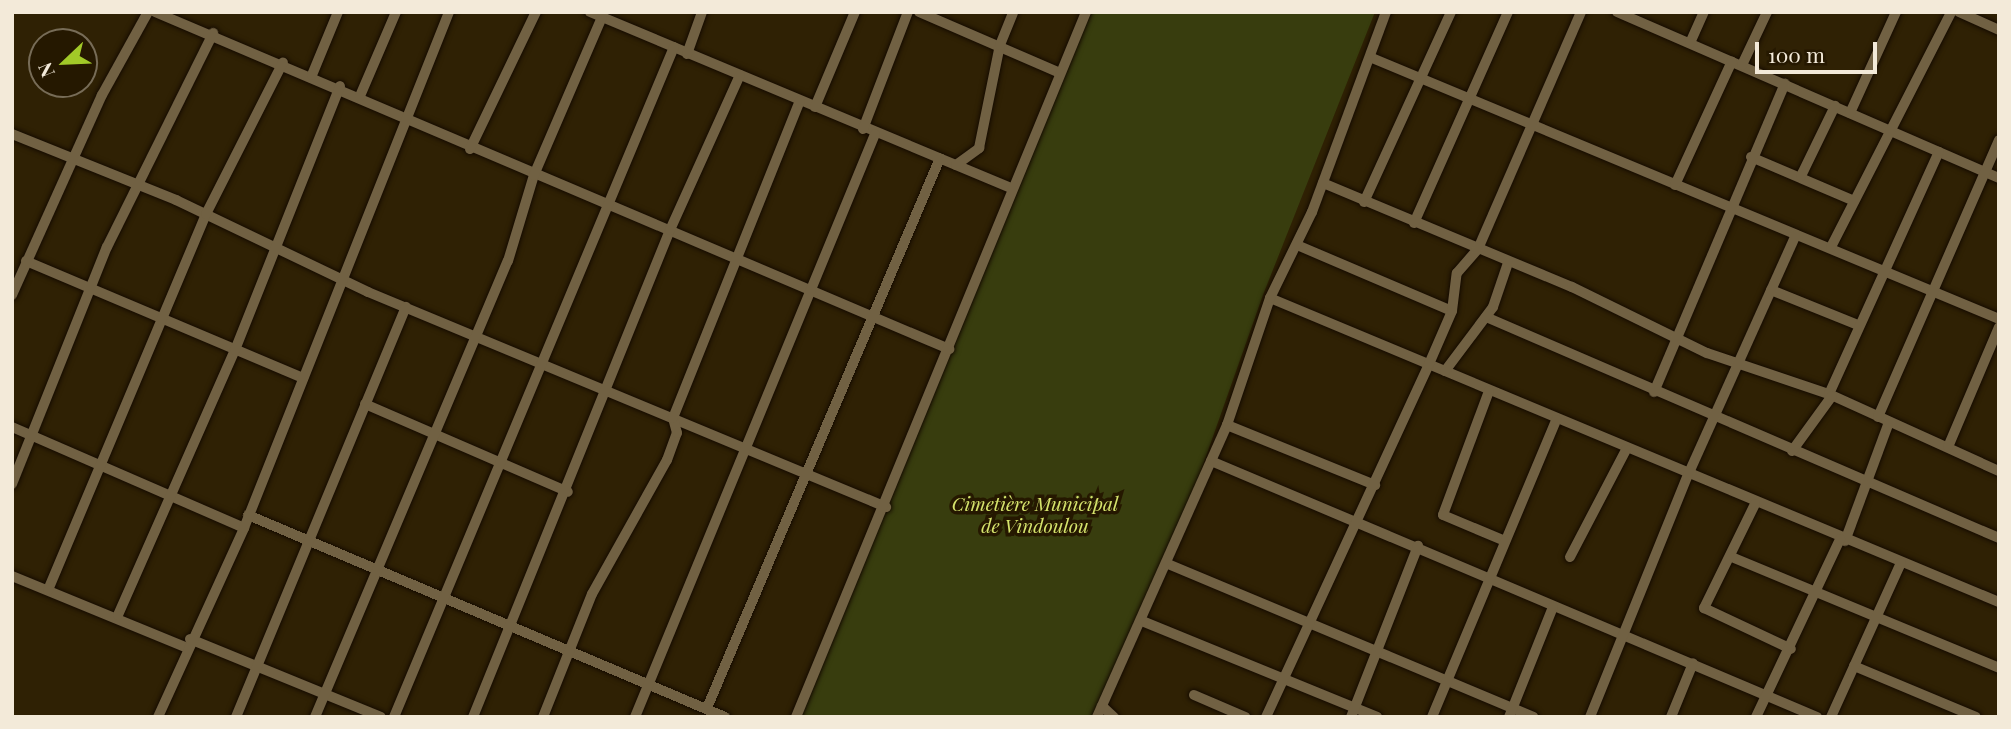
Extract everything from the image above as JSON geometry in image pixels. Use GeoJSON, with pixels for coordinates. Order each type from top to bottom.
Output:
{"type":"FeatureCollection","features":[{"type":"Feature","properties":{"kind":"street"},"geometry":{"type":"LineString","coordinates":[[12,295],[16,272],[26,261],[148,12]]}},
{"type":"Feature","properties":{"kind":"street"},"geometry":{"type":"LineString","coordinates":[[155,12],[340,86],[470,149],[670,230],[809,292],[949,349]]}},
{"type":"Feature","properties":{"kind":"street"},"geometry":{"type":"LineString","coordinates":[[313,75],[338,12]]}},
{"type":"Feature","properties":{"kind":"street"},"geometry":{"type":"LineString","coordinates":[[360,96],[396,12]]}},
{"type":"Feature","properties":{"kind":"street"},"geometry":{"type":"LineString","coordinates":[[158,717],[188,643],[244,528],[405,117],[449,12]]}},
{"type":"Feature","properties":{"kind":"street"},"geometry":{"type":"LineString","coordinates":[[470,149],[536,12]]}},
{"type":"Feature","properties":{"kind":"street"},"geometry":{"type":"LineString","coordinates":[[590,12],[863,129],[1011,188]]}},
{"type":"Feature","properties":{"kind":"street"},"geometry":{"type":"LineString","coordinates":[[687,54],[702,12]]}},
{"type":"Feature","properties":{"kind":"street"},"geometry":{"type":"LineString","coordinates":[[815,107],[855,12]]}},
{"type":"Feature","properties":{"kind":"street"},"geometry":{"type":"LineString","coordinates":[[863,129],[908,12]]}},
{"type":"Feature","properties":{"kind":"street"},"geometry":{"type":"LineString","coordinates":[[919,12],[943,17],[1060,73]]}},
{"type":"Feature","properties":{"kind":"street"},"geometry":{"type":"LineString","coordinates":[[956,165],[979,148],[1000,45],[1013,12]]}},
{"type":"Feature","properties":{"kind":"street"},"geometry":{"type":"LineString","coordinates":[[796,717],[886,507],[1011,188],[1086,12]]}},
{"type":"Feature","properties":{"kind":"street"},"geometry":{"type":"LineString","coordinates":[[1097,717],[1168,564],[1227,425],[1269,298],[1297,245],[1323,183],[1372,58],[1386,12]]}},
{"type":"Feature","properties":{"kind":"street"},"geometry":{"type":"LineString","coordinates":[[1364,202],[1419,76],[1451,12]]}},
{"type":"Feature","properties":{"kind":"street"},"geometry":{"type":"LineString","coordinates":[[1414,223],[1508,12]]}},
{"type":"Feature","properties":{"kind":"street"},"geometry":{"type":"LineString","coordinates":[[1266,717],[1375,485],[1452,311],[1457,273],[1478,249],[1581,12]]}},
{"type":"Feature","properties":{"kind":"street"},"geometry":{"type":"LineString","coordinates":[[1617,12],[1999,178]]}},
{"type":"Feature","properties":{"kind":"street"},"geometry":{"type":"LineString","coordinates":[[1690,43],[1704,12]]}},
{"type":"Feature","properties":{"kind":"street"},"geometry":{"type":"LineString","coordinates":[[1675,185],[1737,63],[1767,12]]}},
{"type":"Feature","properties":{"kind":"street"},"geometry":{"type":"LineString","coordinates":[[1850,113],[1896,12]]}},
{"type":"Feature","properties":{"kind":"street"},"geometry":{"type":"LineString","coordinates":[[1831,247],[1893,133],[1951,12]]}},
{"type":"Feature","properties":{"kind":"street"},"geometry":{"type":"LineString","coordinates":[[1959,12],[1999,30]]}},
{"type":"Feature","properties":{"kind":"street"},"geometry":{"type":"LineString","coordinates":[[315,717],[382,567],[474,332],[508,261],[534,175],[603,17]]}},
{"type":"Feature","properties":{"kind":"street"},"geometry":{"type":"LineString","coordinates":[[12,484],[90,287],[136,183],[213,33]]}},
{"type":"Feature","properties":{"kind":"street"},"geometry":{"type":"LineString","coordinates":[[394,717],[443,595],[610,207],[674,47]]}},
{"type":"Feature","properties":{"kind":"street"},"geometry":{"type":"LineString","coordinates":[[1372,58],[1999,319]]}},
{"type":"Feature","properties":{"kind":"street"},"geometry":{"type":"LineString","coordinates":[[48,590],[206,214],[283,62]]}},
{"type":"Feature","properties":{"kind":"street"},"geometry":{"type":"LineString","coordinates":[[473,717],[568,492],[670,230],[740,75]]}},
{"type":"Feature","properties":{"kind":"street"},"geometry":{"type":"LineString","coordinates":[[1654,393],[1679,339],[1728,206],[1785,84]]}},
{"type":"Feature","properties":{"kind":"street"},"geometry":{"type":"LineString","coordinates":[[118,615],[235,350],[340,86]]}},
{"type":"Feature","properties":{"kind":"street"},"geometry":{"type":"LineString","coordinates":[[543,717],[592,594],[667,460],[677,433],[673,418],[800,101]]}},
{"type":"Feature","properties":{"kind":"street"},"geometry":{"type":"LineString","coordinates":[[1801,176],[1835,106]]}},
{"type":"Feature","properties":{"kind":"street"},"geometry":{"type":"LineString","coordinates":[[12,134],[136,183],[344,276],[406,307],[474,332],[541,365],[886,507]]}},
{"type":"Feature","properties":{"kind":"street"},"geometry":{"type":"LineString","coordinates":[[635,717],[875,134]]}},
{"type":"Feature","properties":{"kind":"street"},"geometry":{"type":"LineString","coordinates":[[1878,417],[1999,140]]}},
{"type":"Feature","properties":{"kind":"street"},"geometry":{"type":"LineString","coordinates":[[1793,451],[1831,395],[1858,325],[1939,152]]}},
{"type":"Feature","properties":{"kind":"street"},"geometry":{"type":"LineString","coordinates":[[1751,157],[1801,176],[1854,201]]}},
{"type":"Feature","properties":{"kind":"street"},"geometry":{"type":"LineString","coordinates":[[710,712],[940,158]]}},
{"type":"Feature","properties":{"kind":"street"},"geometry":{"type":"LineString","coordinates":[[1323,183],[1739,365],[1831,395],[1998,469]]}},
{"type":"Feature","properties":{"kind":"street"},"geometry":{"type":"LineString","coordinates":[[1590,717],[1688,475],[1797,236]]}},
{"type":"Feature","properties":{"kind":"street"},"geometry":{"type":"LineString","coordinates":[[1297,245],[1452,311]]}},
{"type":"Feature","properties":{"kind":"street"},"geometry":{"type":"LineString","coordinates":[[26,261],[303,378]]}},
{"type":"Feature","properties":{"kind":"street"},"geometry":{"type":"LineString","coordinates":[[1445,371],[1486,317],[1508,263]]}},
{"type":"Feature","properties":{"kind":"street"},"geometry":{"type":"LineString","coordinates":[[1771,290],[1858,325]]}},
{"type":"Feature","properties":{"kind":"street"},"geometry":{"type":"LineString","coordinates":[[1269,298],[1755,504],[1999,603]]}},
{"type":"Feature","properties":{"kind":"street"},"geometry":{"type":"LineString","coordinates":[[236,717],[313,539],[406,307]]}},
{"type":"Feature","properties":{"kind":"street"},"geometry":{"type":"LineString","coordinates":[[1486,317],[1654,393],[1999,538]]}},
{"type":"Feature","properties":{"kind":"street"},"geometry":{"type":"LineString","coordinates":[[1948,447],[1999,327]]}},
{"type":"Feature","properties":{"kind":"street"},"geometry":{"type":"LineString","coordinates":[[1489,391],[1443,515],[1505,541]]}},
{"type":"Feature","properties":{"kind":"street"},"geometry":{"type":"LineString","coordinates":[[365,404],[568,492]]}},
{"type":"Feature","properties":{"kind":"street"},"geometry":{"type":"LineString","coordinates":[[1432,717],[1444,679],[1556,420]]}},
{"type":"Feature","properties":{"kind":"street"},"geometry":{"type":"LineString","coordinates":[[1756,717],[1871,485],[1889,422]]}},
{"type":"Feature","properties":{"kind":"street"},"geometry":{"type":"LineString","coordinates":[[1227,425],[1375,485]]}},
{"type":"Feature","properties":{"kind":"street"},"geometry":{"type":"LineString","coordinates":[[12,427],[244,528]]}},
{"type":"Feature","properties":{"kind":"street"},"geometry":{"type":"LineString","coordinates":[[1570,557],[1626,450]]}},
{"type":"Feature","properties":{"kind":"street"},"geometry":{"type":"LineString","coordinates":[[1212,461],[1359,519],[1553,607],[1693,663],[1817,717]]}},
{"type":"Feature","properties":{"kind":"street"},"geometry":{"type":"LineString","coordinates":[[1755,504],[1734,558],[1704,608],[1791,649]]}},
{"type":"Feature","properties":{"kind":"street"},"geometry":{"type":"LineString","coordinates":[[248,515],[382,567],[569,653],[649,683],[725,717]]}},
{"type":"Feature","properties":{"kind":"street"},"geometry":{"type":"LineString","coordinates":[[1353,712],[1418,546]]}},
{"type":"Feature","properties":{"kind":"street"},"geometry":{"type":"LineString","coordinates":[[1734,558],[1877,614],[1999,668]]}},
{"type":"Feature","properties":{"kind":"street"},"geometry":{"type":"LineString","coordinates":[[1831,717],[1901,563]]}},
{"type":"Feature","properties":{"kind":"street"},"geometry":{"type":"LineString","coordinates":[[1168,564],[1377,647],[1510,713],[1533,717]]}},
{"type":"Feature","properties":{"kind":"street"},"geometry":{"type":"LineString","coordinates":[[12,576],[188,643],[258,665],[325,691],[381,717]]}},
{"type":"Feature","properties":{"kind":"street"},"geometry":{"type":"LineString","coordinates":[[1510,713],[1553,607]]}},
{"type":"Feature","properties":{"kind":"street"},"geometry":{"type":"LineString","coordinates":[[1142,621],[1353,712],[1377,717]]}},
{"type":"Feature","properties":{"kind":"street"},"geometry":{"type":"LineString","coordinates":[[1671,717],[1693,663]]}},
{"type":"Feature","properties":{"kind":"street"},"geometry":{"type":"LineString","coordinates":[[1854,666],[1976,717]]}},
{"type":"Feature","properties":{"kind":"street"},"geometry":{"type":"LineString","coordinates":[[1194,695],[1245,717]]}},
{"type":"Feature","properties":{"kind":"street"},"geometry":{"type":"LineString","coordinates":[[1102,706],[1114,717]]}},
{"type":"Feature","properties":{"kind":"green space","name":"Cimetière Municipal de Vindoulou"},"geometry":{"type":"Polygon","coordinates":[[[1090,12],[1375,12],[1263,295],[1168,564],[1099,717],[797,717],[1090,12]]]}}]}
